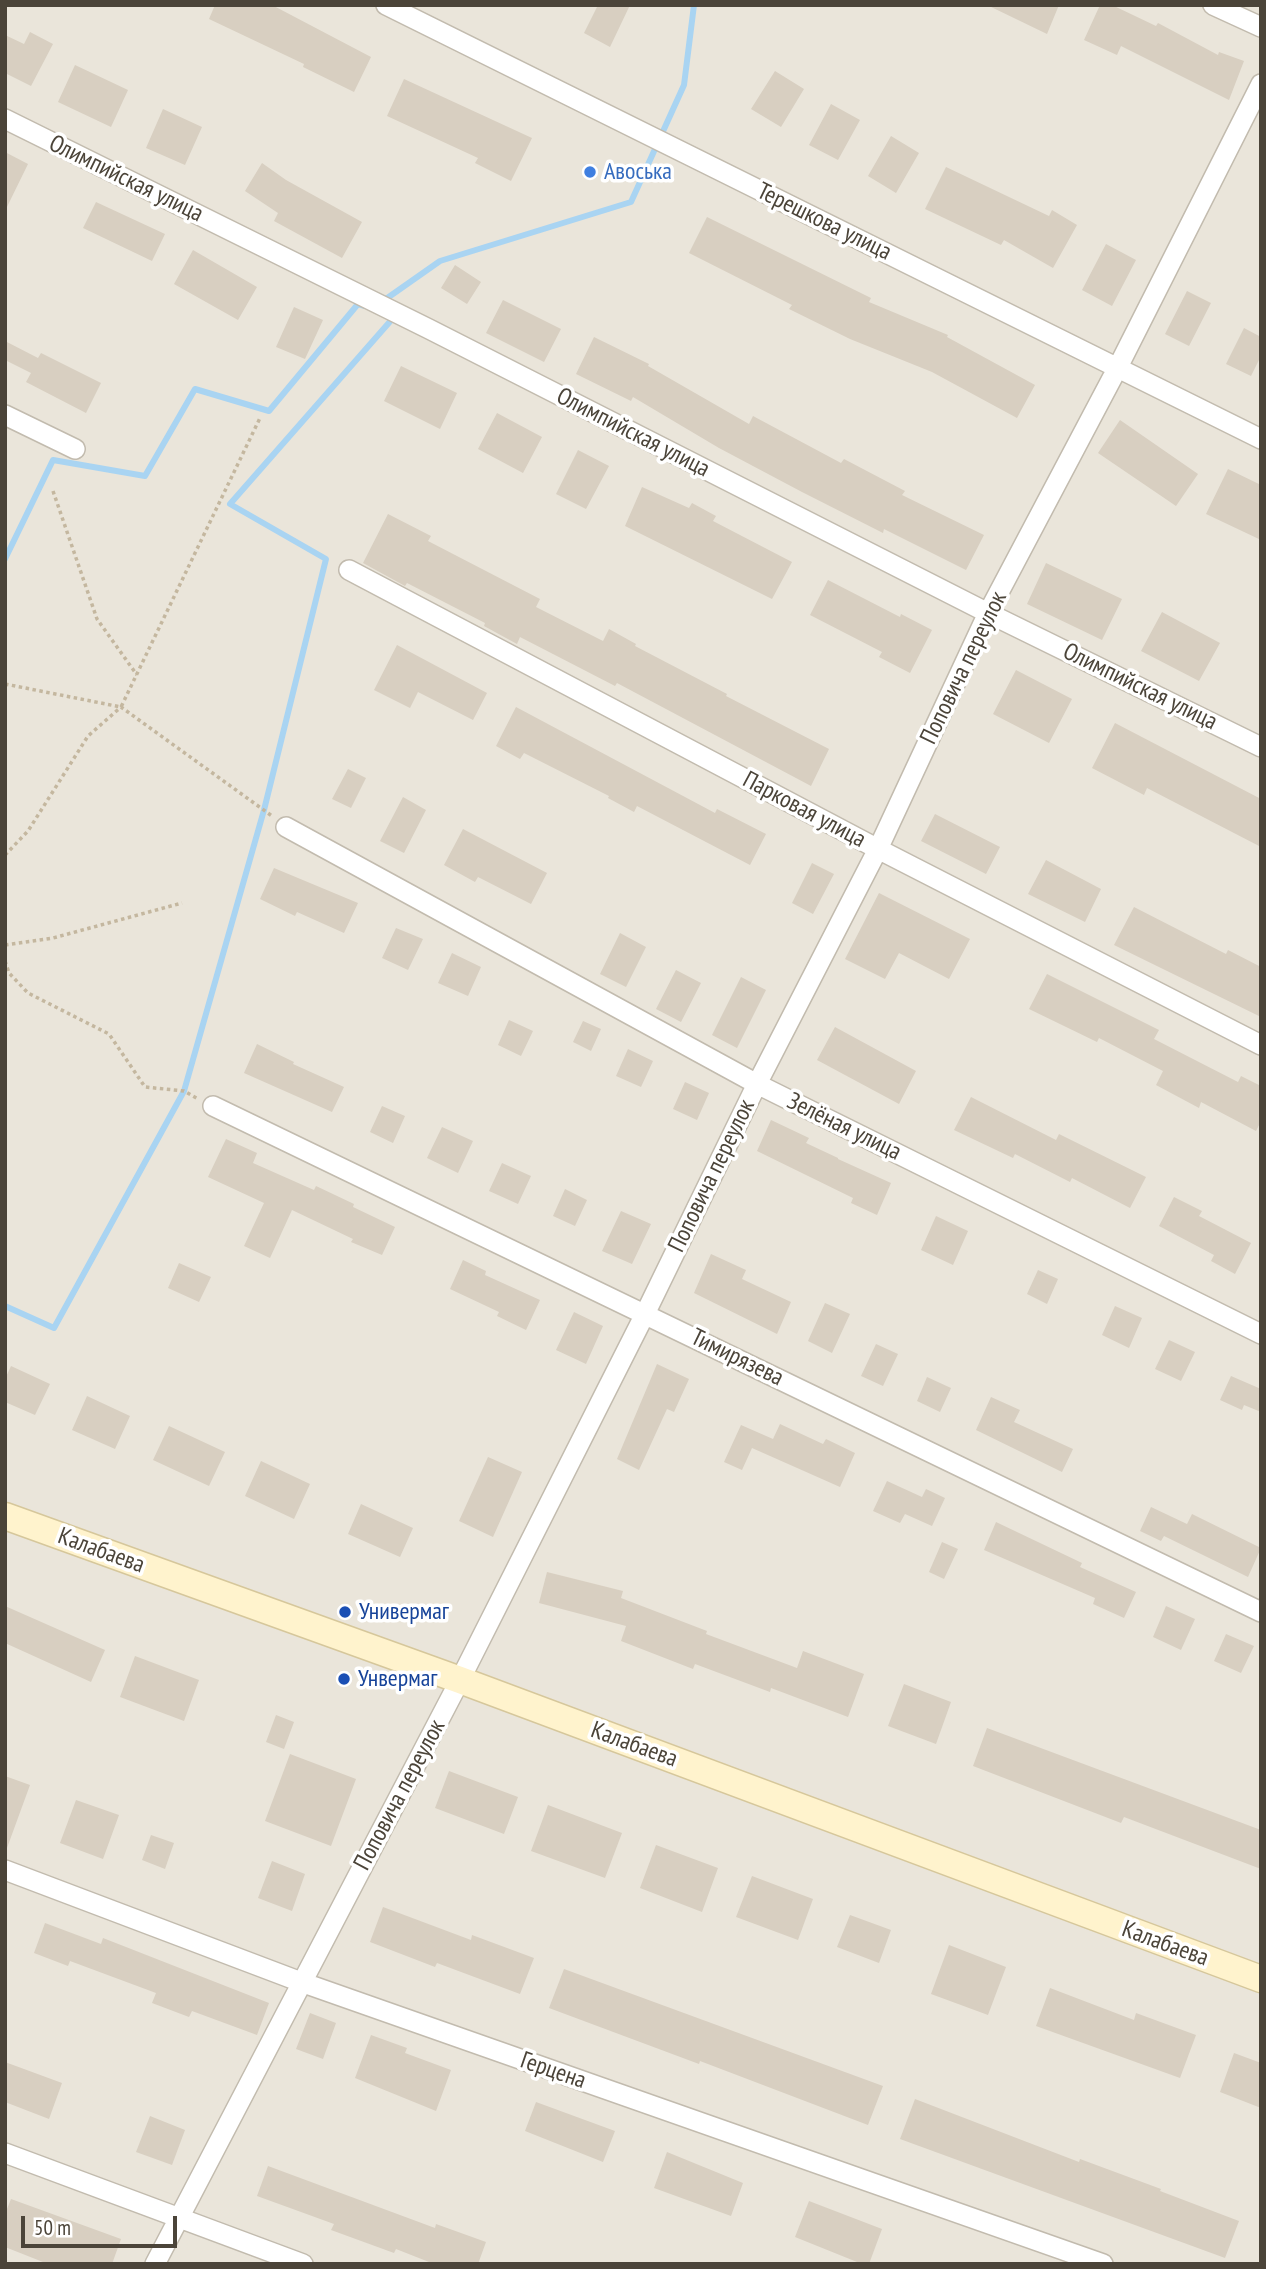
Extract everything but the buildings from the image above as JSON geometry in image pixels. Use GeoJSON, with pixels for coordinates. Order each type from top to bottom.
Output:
{"type":"FeatureCollection","features":[{"type":"Feature","properties":{"kind":"street","name":"Терешкова улица"},"geometry":{"type":"LineString","coordinates":[[386,5],[1261,439]]}},
{"type":"Feature","properties":{"kind":"street"},"geometry":{"type":"LineString","coordinates":[[1213,5],[1261,27]]}},
{"type":"Feature","properties":{"kind":"street","name":"Поповича переулок"},"geometry":{"type":"LineString","coordinates":[[155,2264],[460,1680],[645,1314],[757,1084],[878,849],[988,613],[1118,367],[1261,85]]}},
{"type":"Feature","properties":{"kind":"street","name":"Олимпийская улица"},"geometry":{"type":"LineString","coordinates":[[5,119],[429,329],[988,613],[1261,747]]}},
{"type":"Feature","properties":{"kind":"street"},"geometry":{"type":"LineString","coordinates":[[5,415],[75,449]]}},
{"type":"Feature","properties":{"kind":"street","name":"Парковая улица"},"geometry":{"type":"LineString","coordinates":[[349,570],[878,849],[1261,1045]]}},
{"type":"Feature","properties":{"kind":"street","name":"Зелёная улица"},"geometry":{"type":"LineString","coordinates":[[286,827],[757,1084],[1261,1334]]}},
{"type":"Feature","properties":{"kind":"street","name":"Тимирязева"},"geometry":{"type":"LineString","coordinates":[[213,1106],[1261,1612]]}},
{"type":"Feature","properties":{"kind":"street","name":"Калабаева"},"geometry":{"type":"LineString","coordinates":[[5,1516],[460,1680],[1261,1979]]}},
{"type":"Feature","properties":{"kind":"street","name":"Герцена"},"geometry":{"type":"LineString","coordinates":[[5,1870],[301,1982],[1103,2264]]}},
{"type":"Feature","properties":{"kind":"street"},"geometry":{"type":"LineString","coordinates":[[5,2153],[303,2264]]}},
{"type":"Feature","properties":{"kind":"path"},"geometry":{"type":"LineString","coordinates":[[5,855],[28,831],[88,736],[121,707],[260,418]]}},
{"type":"Feature","properties":{"kind":"path"},"geometry":{"type":"LineString","coordinates":[[53,491],[97,619],[138,675]]}},
{"type":"Feature","properties":{"kind":"path"},"geometry":{"type":"LineString","coordinates":[[5,684],[121,707],[286,827]]}},
{"type":"Feature","properties":{"kind":"path"},"geometry":{"type":"LineString","coordinates":[[5,945],[53,938],[182,903]]}},
{"type":"Feature","properties":{"kind":"path"},"geometry":{"type":"LineString","coordinates":[[5,961],[9,973],[28,993],[109,1034],[145,1087],[184,1091],[213,1106]]}},
{"type":"Feature","properties":{"kind":"shaded area"},"geometry":{"type":"Polygon","coordinates":[[[5,5],[1261,5],[1261,2264],[5,2264],[5,5]]]}},
{"type":"Feature","properties":{"kind":"waterway"},"geometry":{"type":"LineString","coordinates":[[383,301],[440,261],[631,202],[684,85],[694,5]]}},
{"type":"Feature","properties":{"kind":"waterway"},"geometry":{"type":"LineString","coordinates":[[5,559],[53,460],[145,476],[195,389],[269,411],[358,304],[365,306]]}},
{"type":"Feature","properties":{"kind":"waterway"},"geometry":{"type":"LineString","coordinates":[[5,1306],[54,1328],[184,1091],[264,810],[326,559],[230,504],[394,317]]}},
{"type":"Feature","properties":{"kind":"place","name":"Авоська"},"geometry":{"type":"Point","coordinates":[590,172]}},
{"type":"Feature","properties":{"kind":"place","name":"Универмаг"},"geometry":{"type":"Point","coordinates":[345,1612]}},
{"type":"Feature","properties":{"kind":"place","name":"Унвермаг"},"geometry":{"type":"Point","coordinates":[344,1679]}}]}
